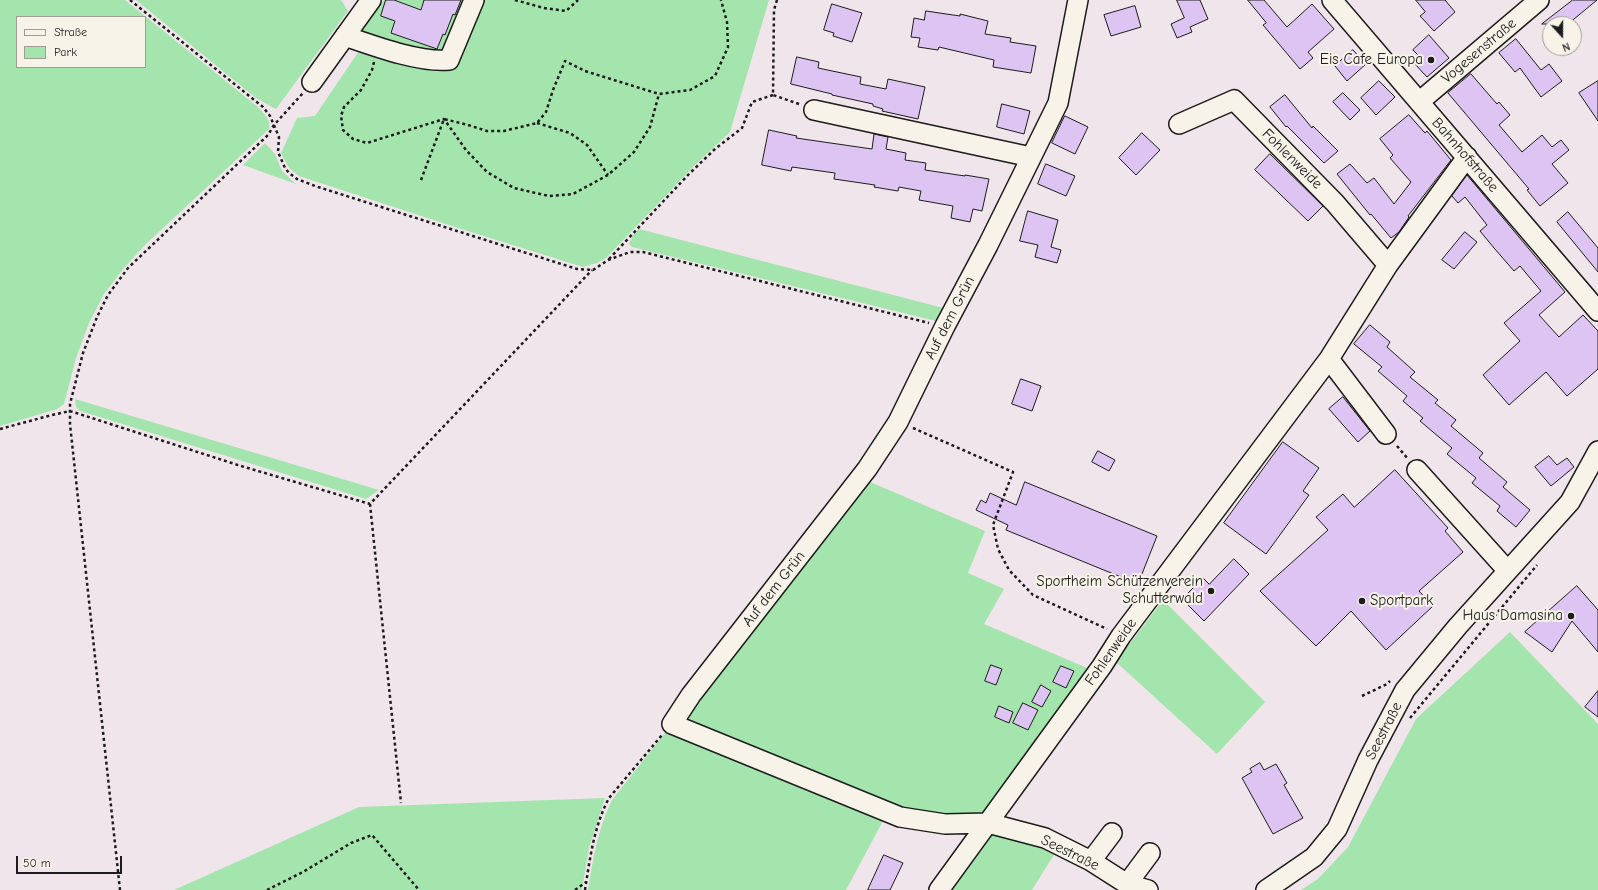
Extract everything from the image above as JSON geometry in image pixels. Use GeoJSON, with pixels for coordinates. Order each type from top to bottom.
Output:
{"type":"FeatureCollection","features":[{"type":"Feature","properties":{"kind":"street"},"geometry":{"type":"LineString","coordinates":[[312,82],[371,0]]}},
{"type":"Feature","properties":{"kind":"street"},"geometry":{"type":"LineString","coordinates":[[345,36],[379,48],[438,61],[449,60],[474,0]]}},
{"type":"Feature","properties":{"kind":"street","name":"Auf dem Grün"},"geometry":{"type":"LineString","coordinates":[[672,724],[691,695],[867,469],[898,422],[1058,103],[1078,0]]}},
{"type":"Feature","properties":{"kind":"street","name":"Bahnhofstraße"},"geometry":{"type":"LineString","coordinates":[[1332,0],[1598,311]]}},
{"type":"Feature","properties":{"kind":"street","name":"Vogesenstraße"},"geometry":{"type":"LineString","coordinates":[[1419,102],[1539,0]]}},
{"type":"Feature","properties":{"kind":"street","name":"Fohlenweide"},"geometry":{"type":"LineString","coordinates":[[1179,124],[1234,100],[1335,203],[1388,265]]}},
{"type":"Feature","properties":{"kind":"street"},"geometry":{"type":"LineString","coordinates":[[814,110],[1031,157]]}},
{"type":"Feature","properties":{"kind":"street","name":"Fohlenweide"},"geometry":{"type":"LineString","coordinates":[[939,890],[1102,666],[1122,636],[1329,359],[1388,265],[1467,157]]}},
{"type":"Feature","properties":{"kind":"street"},"geometry":{"type":"LineString","coordinates":[[1329,359],[1386,434]]}},
{"type":"Feature","properties":{"kind":"street","name":"Seestraße"},"geometry":{"type":"LineString","coordinates":[[1266,890],[1314,857],[1337,829],[1368,760],[1405,690],[1507,570],[1570,502],[1598,451]]}},
{"type":"Feature","properties":{"kind":"street"},"geometry":{"type":"LineString","coordinates":[[1417,470],[1507,570]]}},
{"type":"Feature","properties":{"kind":"street"},"geometry":{"type":"LineString","coordinates":[[672,724],[900,817],[944,824],[988,823]]}},
{"type":"Feature","properties":{"kind":"street","name":"Seestraße"},"geometry":{"type":"LineString","coordinates":[[988,823],[1045,838],[1091,861],[1127,884],[1148,890]]}},
{"type":"Feature","properties":{"kind":"street"},"geometry":{"type":"LineString","coordinates":[[1091,861],[1112,834]]}},
{"type":"Feature","properties":{"kind":"street"},"geometry":{"type":"LineString","coordinates":[[1127,884],[1150,853]]}},
{"type":"Feature","properties":{"kind":"path"},"geometry":{"type":"LineString","coordinates":[[130,0],[263,107],[270,116],[279,137],[278,152],[285,168],[297,179],[487,242],[577,269],[593,270]]}},
{"type":"Feature","properties":{"kind":"path"},"geometry":{"type":"LineString","coordinates":[[515,0],[544,8],[566,11],[578,0]]}},
{"type":"Feature","properties":{"kind":"path"},"geometry":{"type":"LineString","coordinates":[[537,123],[546,112],[565,61],[585,71],[659,94],[690,90],[716,76],[728,47],[727,22],[721,0]]}},
{"type":"Feature","properties":{"kind":"path"},"geometry":{"type":"LineString","coordinates":[[773,95],[774,10],[777,0]]}},
{"type":"Feature","properties":{"kind":"path"},"geometry":{"type":"LineString","coordinates":[[379,48],[372,70],[361,90],[344,107],[341,116],[343,130],[353,139],[367,143],[444,119],[468,124],[487,131],[504,130],[537,123],[570,134],[587,145],[608,175]]}},
{"type":"Feature","properties":{"kind":"path"},"geometry":{"type":"LineString","coordinates":[[120,890],[70,404],[83,353],[97,317],[108,296],[128,268],[268,135],[274,125],[312,82]]}},
{"type":"Feature","properties":{"kind":"path"},"geometry":{"type":"LineString","coordinates":[[444,119],[466,150],[487,172],[514,188],[549,196],[573,194],[608,175],[634,152],[650,127],[659,94]]}},
{"type":"Feature","properties":{"kind":"path"},"geometry":{"type":"LineString","coordinates":[[401,804],[370,504],[593,270],[608,260],[688,174],[715,149],[742,128],[752,102],[773,95],[814,110]]}},
{"type":"Feature","properties":{"kind":"path"},"geometry":{"type":"LineString","coordinates":[[421,180],[444,119]]}},
{"type":"Feature","properties":{"kind":"path"},"geometry":{"type":"LineString","coordinates":[[608,260],[630,252],[642,252],[927,323],[945,326]]}},
{"type":"Feature","properties":{"kind":"path"},"geometry":{"type":"LineString","coordinates":[[0,429],[52,415],[70,412],[241,466],[370,504]]}},
{"type":"Feature","properties":{"kind":"path"},"geometry":{"type":"LineString","coordinates":[[898,422],[1012,472],[993,525],[998,549],[1009,570],[1033,595],[1122,636]]}},
{"type":"Feature","properties":{"kind":"path"},"geometry":{"type":"LineString","coordinates":[[1386,434],[1417,470]]}},
{"type":"Feature","properties":{"kind":"path"},"geometry":{"type":"LineString","coordinates":[[1407,724],[1411,717],[1538,564]]}},
{"type":"Feature","properties":{"kind":"path"},"geometry":{"type":"LineString","coordinates":[[585,890],[591,848],[607,802],[672,724]]}},
{"type":"Feature","properties":{"kind":"path"},"geometry":{"type":"LineString","coordinates":[[267,890],[303,872],[351,843],[372,835],[419,890]]}},
{"type":"Feature","properties":{"kind":"path"},"geometry":{"type":"LineString","coordinates":[[575,890],[587,881]]}},
{"type":"Feature","properties":{"kind":"green space"},"geometry":{"type":"Polygon","coordinates":[[[0,0],[125,0],[145,16],[16,16],[16,68],[146,68],[146,17],[258,107],[268,119],[269,129],[146,244],[124,268],[104,294],[89,323],[76,358],[64,404],[57,409],[0,426],[0,0]]]}},
{"type":"Feature","properties":{"kind":"green space"},"geometry":{"type":"Polygon","coordinates":[[[136,0],[341,0],[348,11],[276,109],[256,98],[136,0]]]}},
{"type":"Feature","properties":{"kind":"green space"},"geometry":{"type":"Polygon","coordinates":[[[384,0],[769,0],[730,132],[694,166],[606,258],[597,263],[583,267],[299,176],[289,168],[281,153],[297,118],[315,116],[365,42],[360,28],[384,0]]]}},
{"type":"Feature","properties":{"kind":"green space"},"geometry":{"type":"Polygon","coordinates":[[[265,143],[275,154],[282,171],[296,184],[243,165],[265,143]]]}},
{"type":"Feature","properties":{"kind":"green space"},"geometry":{"type":"Polygon","coordinates":[[[639,229],[951,310],[940,322],[632,247],[629,244],[633,235],[639,229]]]}},
{"type":"Feature","properties":{"kind":"green space"},"geometry":{"type":"Polygon","coordinates":[[[75,399],[379,490],[366,499],[80,411],[76,407],[75,399]]]}},
{"type":"Feature","properties":{"kind":"green space"},"geometry":{"type":"Polygon","coordinates":[[[863,479],[985,531],[968,573],[1004,589],[984,624],[1094,671],[984,819],[902,812],[690,724],[688,711],[863,479]]]}},
{"type":"Feature","properties":{"kind":"green space"},"geometry":{"type":"Polygon","coordinates":[[[1163,600],[1265,702],[1217,754],[1116,662],[1163,600]]]}},
{"type":"Feature","properties":{"kind":"green space"},"geometry":{"type":"Polygon","coordinates":[[[1510,632],[1598,724],[1598,890],[1301,890],[1318,879],[1348,847],[1416,719],[1510,632]]]}},
{"type":"Feature","properties":{"kind":"green space"},"geometry":{"type":"Polygon","coordinates":[[[671,730],[885,817],[846,890],[588,890],[594,855],[603,822],[612,800],[665,733],[671,730]]]}},
{"type":"Feature","properties":{"kind":"green space"},"geometry":{"type":"Polygon","coordinates":[[[605,798],[589,848],[582,890],[174,890],[359,807],[605,798]]]}},
{"type":"Feature","properties":{"kind":"green space"},"geometry":{"type":"Polygon","coordinates":[[[993,831],[1030,839],[1055,853],[1032,890],[944,890],[993,831]]]}},
{"type":"Feature","properties":{"kind":"building"},"geometry":{"type":"Polygon","coordinates":[[[386,0],[394,0],[421,10],[424,0],[461,0],[455,15],[453,14],[445,35],[443,34],[437,49],[391,33],[395,21],[381,16],[386,0]]]}},
{"type":"Feature","properties":{"kind":"building"},"geometry":{"type":"Polygon","coordinates":[[[1177,0],[1200,0],[1208,19],[1190,27],[1192,32],[1177,38],[1171,24],[1184,18],[1177,0]]]}},
{"type":"Feature","properties":{"kind":"building"},"geometry":{"type":"Polygon","coordinates":[[[1248,0],[1264,0],[1287,27],[1312,4],[1334,29],[1308,52],[1313,58],[1300,69],[1263,25],[1266,23],[1248,0]]]}},
{"type":"Feature","properties":{"kind":"building"},"geometry":{"type":"Polygon","coordinates":[[[1416,0],[1445,0],[1455,12],[1434,31],[1420,16],[1425,12],[1416,0]]]}},
{"type":"Feature","properties":{"kind":"building"},"geometry":{"type":"Polygon","coordinates":[[[1573,0],[1597,0],[1578,16],[1552,16],[1573,0]]]}},
{"type":"Feature","properties":{"kind":"building"},"geometry":{"type":"Polygon","coordinates":[[[832,4],[862,13],[852,42],[833,36],[834,33],[824,30],[832,4]]]}},
{"type":"Feature","properties":{"kind":"building"},"geometry":{"type":"Polygon","coordinates":[[[1135,6],[1141,27],[1111,36],[1104,15],[1135,6]]]}},
{"type":"Feature","properties":{"kind":"building"},"geometry":{"type":"Polygon","coordinates":[[[926,11],[960,16],[960,14],[988,21],[985,34],[1011,38],[1010,42],[1036,46],[1031,73],[993,67],[994,60],[939,47],[938,50],[918,47],[920,38],[911,37],[914,18],[924,20],[926,11]]]}},
{"type":"Feature","properties":{"kind":"building"},"geometry":{"type":"Polygon","coordinates":[[[1429,35],[1449,58],[1427,77],[1414,63],[1420,57],[1413,50],[1429,35]]]}},
{"type":"Feature","properties":{"kind":"building"},"geometry":{"type":"Polygon","coordinates":[[[1516,39],[1541,70],[1549,64],[1562,81],[1541,97],[1520,68],[1515,72],[1499,53],[1516,39]]]}},
{"type":"Feature","properties":{"kind":"building"},"geometry":{"type":"Polygon","coordinates":[[[1353,50],[1366,64],[1347,81],[1335,66],[1353,50]]]}},
{"type":"Feature","properties":{"kind":"building"},"geometry":{"type":"Polygon","coordinates":[[[797,57],[819,62],[818,68],[861,77],[860,84],[886,89],[888,79],[925,87],[918,119],[882,111],[883,109],[873,106],[873,104],[791,84],[797,57]]]}},
{"type":"Feature","properties":{"kind":"building"},"geometry":{"type":"Polygon","coordinates":[[[1471,74],[1497,104],[1499,102],[1510,115],[1499,125],[1522,152],[1542,135],[1552,147],[1561,140],[1569,150],[1552,164],[1568,183],[1540,206],[1527,190],[1529,189],[1448,93],[1471,74]]]}},
{"type":"Feature","properties":{"kind":"building"},"geometry":{"type":"Polygon","coordinates":[[[1379,81],[1395,97],[1376,115],[1361,98],[1379,81]]]}},
{"type":"Feature","properties":{"kind":"building"},"geometry":{"type":"Polygon","coordinates":[[[1598,81],[1598,121],[1579,93],[1598,81]]]}},
{"type":"Feature","properties":{"kind":"building"},"geometry":{"type":"Polygon","coordinates":[[[1343,93],[1360,110],[1350,120],[1333,102],[1343,93]]]}},
{"type":"Feature","properties":{"kind":"building"},"geometry":{"type":"Polygon","coordinates":[[[1285,95],[1312,128],[1313,126],[1338,151],[1324,163],[1287,126],[1286,127],[1270,107],[1285,95]]]}},
{"type":"Feature","properties":{"kind":"building"},"geometry":{"type":"Polygon","coordinates":[[[1002,104],[1030,111],[1024,134],[997,127],[1002,104]]]}},
{"type":"Feature","properties":{"kind":"building"},"geometry":{"type":"Polygon","coordinates":[[[1409,115],[1425,133],[1427,131],[1451,160],[1408,216],[1409,217],[1399,232],[1391,238],[1371,214],[1370,215],[1337,174],[1350,164],[1367,183],[1374,178],[1394,204],[1411,182],[1390,158],[1393,155],[1380,139],[1409,115]]]}},
{"type":"Feature","properties":{"kind":"building"},"geometry":{"type":"Polygon","coordinates":[[[1065,116],[1088,127],[1075,154],[1052,143],[1065,116]]]}},
{"type":"Feature","properties":{"kind":"building"},"geometry":{"type":"Polygon","coordinates":[[[769,130],[797,136],[796,138],[872,149],[874,134],[888,137],[886,149],[906,153],[905,160],[926,163],[925,170],[989,179],[982,211],[973,209],[970,222],[951,218],[953,206],[919,200],[921,191],[899,187],[898,191],[874,187],[875,185],[834,179],[835,173],[792,167],[791,171],[762,165],[769,130]]]}},
{"type":"Feature","properties":{"kind":"building"},"geometry":{"type":"Polygon","coordinates":[[[1142,133],[1160,150],[1136,175],[1119,158],[1142,133]]]}},
{"type":"Feature","properties":{"kind":"building"},"geometry":{"type":"Polygon","coordinates":[[[1270,154],[1323,206],[1308,221],[1255,170],[1270,154]]]}},
{"type":"Feature","properties":{"kind":"building"},"geometry":{"type":"Polygon","coordinates":[[[1046,164],[1075,176],[1066,196],[1038,184],[1046,164]]]}},
{"type":"Feature","properties":{"kind":"building"},"geometry":{"type":"Polygon","coordinates":[[[1467,175],[1565,292],[1539,315],[1559,337],[1583,315],[1598,331],[1598,369],[1567,396],[1546,372],[1509,405],[1483,375],[1520,341],[1504,323],[1541,291],[1520,266],[1514,271],[1480,231],[1487,225],[1465,197],[1458,203],[1452,196],[1467,175]]]}},
{"type":"Feature","properties":{"kind":"building"},"geometry":{"type":"Polygon","coordinates":[[[1028,211],[1058,220],[1051,247],[1061,250],[1057,263],[1035,257],[1038,245],[1020,241],[1028,211]]]}},
{"type":"Feature","properties":{"kind":"building"},"geometry":{"type":"Polygon","coordinates":[[[1568,212],[1598,248],[1598,272],[1557,222],[1568,212]]]}},
{"type":"Feature","properties":{"kind":"building"},"geometry":{"type":"Polygon","coordinates":[[[1465,232],[1477,242],[1454,269],[1442,260],[1465,232]]]}},
{"type":"Feature","properties":{"kind":"building"},"geometry":{"type":"Polygon","coordinates":[[[1370,325],[1390,342],[1387,347],[1415,372],[1410,377],[1438,400],[1435,403],[1456,420],[1451,426],[1483,453],[1479,458],[1507,482],[1503,487],[1530,510],[1516,527],[1497,511],[1500,506],[1472,483],[1476,478],[1447,454],[1452,448],[1420,421],[1423,418],[1403,401],[1407,396],[1378,371],[1382,367],[1354,344],[1370,325]]]}},
{"type":"Feature","properties":{"kind":"building"},"geometry":{"type":"Polygon","coordinates":[[[1021,379],[1041,386],[1032,411],[1012,404],[1021,379]]]}},
{"type":"Feature","properties":{"kind":"building"},"geometry":{"type":"Polygon","coordinates":[[[1343,397],[1370,431],[1358,442],[1329,409],[1343,397]]]}},
{"type":"Feature","properties":{"kind":"building"},"geometry":{"type":"Polygon","coordinates":[[[1283,442],[1319,468],[1303,491],[1309,495],[1266,554],[1224,523],[1283,442]]]}},
{"type":"Feature","properties":{"kind":"building"},"geometry":{"type":"Polygon","coordinates":[[[1098,451],[1115,460],[1109,471],[1092,462],[1098,451]]]}},
{"type":"Feature","properties":{"kind":"building"},"geometry":{"type":"Polygon","coordinates":[[[1549,456],[1557,465],[1567,458],[1574,467],[1551,486],[1535,467],[1549,456]]]}},
{"type":"Feature","properties":{"kind":"building"},"geometry":{"type":"Polygon","coordinates":[[[1395,470],[1448,528],[1445,531],[1463,552],[1419,591],[1433,606],[1386,650],[1351,611],[1316,646],[1260,591],[1328,530],[1316,517],[1343,494],[1354,507],[1395,470]]]}},
{"type":"Feature","properties":{"kind":"building"},"geometry":{"type":"Polygon","coordinates":[[[1025,482],[1157,536],[1138,584],[1006,530],[1008,525],[976,510],[981,500],[986,503],[990,493],[1016,505],[1025,482]]]}},
{"type":"Feature","properties":{"kind":"building","name":"Sportheim Schützenverein Schutterwald"},"geometry":{"type":"Polygon","coordinates":[[[1234,559],[1249,574],[1204,621],[1182,599],[1203,578],[1209,584],[1234,559]]]}},
{"type":"Feature","properties":{"kind":"building","name":"Haus Damasina"},"geometry":{"type":"Polygon","coordinates":[[[1577,586],[1598,610],[1598,652],[1572,621],[1552,652],[1525,632],[1577,586]]]}},
{"type":"Feature","properties":{"kind":"building"},"geometry":{"type":"Polygon","coordinates":[[[991,665],[1002,669],[996,685],[985,681],[991,665]]]}},
{"type":"Feature","properties":{"kind":"building"},"geometry":{"type":"Polygon","coordinates":[[[1061,666],[1074,671],[1066,688],[1053,682],[1061,666]]]}},
{"type":"Feature","properties":{"kind":"building"},"geometry":{"type":"Polygon","coordinates":[[[1041,685],[1051,691],[1042,707],[1032,702],[1041,685]]]}},
{"type":"Feature","properties":{"kind":"building"},"geometry":{"type":"Polygon","coordinates":[[[1598,691],[1598,717],[1585,707],[1598,691]]]}},
{"type":"Feature","properties":{"kind":"building"},"geometry":{"type":"Polygon","coordinates":[[[1023,703],[1038,710],[1028,730],[1013,723],[1023,703]]]}},
{"type":"Feature","properties":{"kind":"building"},"geometry":{"type":"Polygon","coordinates":[[[999,706],[1013,712],[1009,723],[995,717],[999,706]]]}},
{"type":"Feature","properties":{"kind":"building"},"geometry":{"type":"Polygon","coordinates":[[[1260,763],[1264,770],[1276,764],[1287,783],[1284,785],[1303,818],[1273,834],[1242,778],[1252,772],[1250,769],[1260,763]]]}},
{"type":"Feature","properties":{"kind":"building"},"geometry":{"type":"Polygon","coordinates":[[[884,855],[903,863],[890,890],[868,890],[884,855]]]}},
{"type":"Feature","properties":{"kind":"place","name":"Eis Cafe Europa"},"geometry":{"type":"Point","coordinates":[1431,60]}},
{"type":"Feature","properties":{"kind":"place","name":"Sportheim Schützenverein Schutterwald"},"geometry":{"type":"Point","coordinates":[1211,591]}},
{"type":"Feature","properties":{"kind":"place","name":"Sportpark"},"geometry":{"type":"Point","coordinates":[1362,601]}},
{"type":"Feature","properties":{"kind":"place","name":"Haus Damasina"},"geometry":{"type":"Point","coordinates":[1571,616]}}]}
